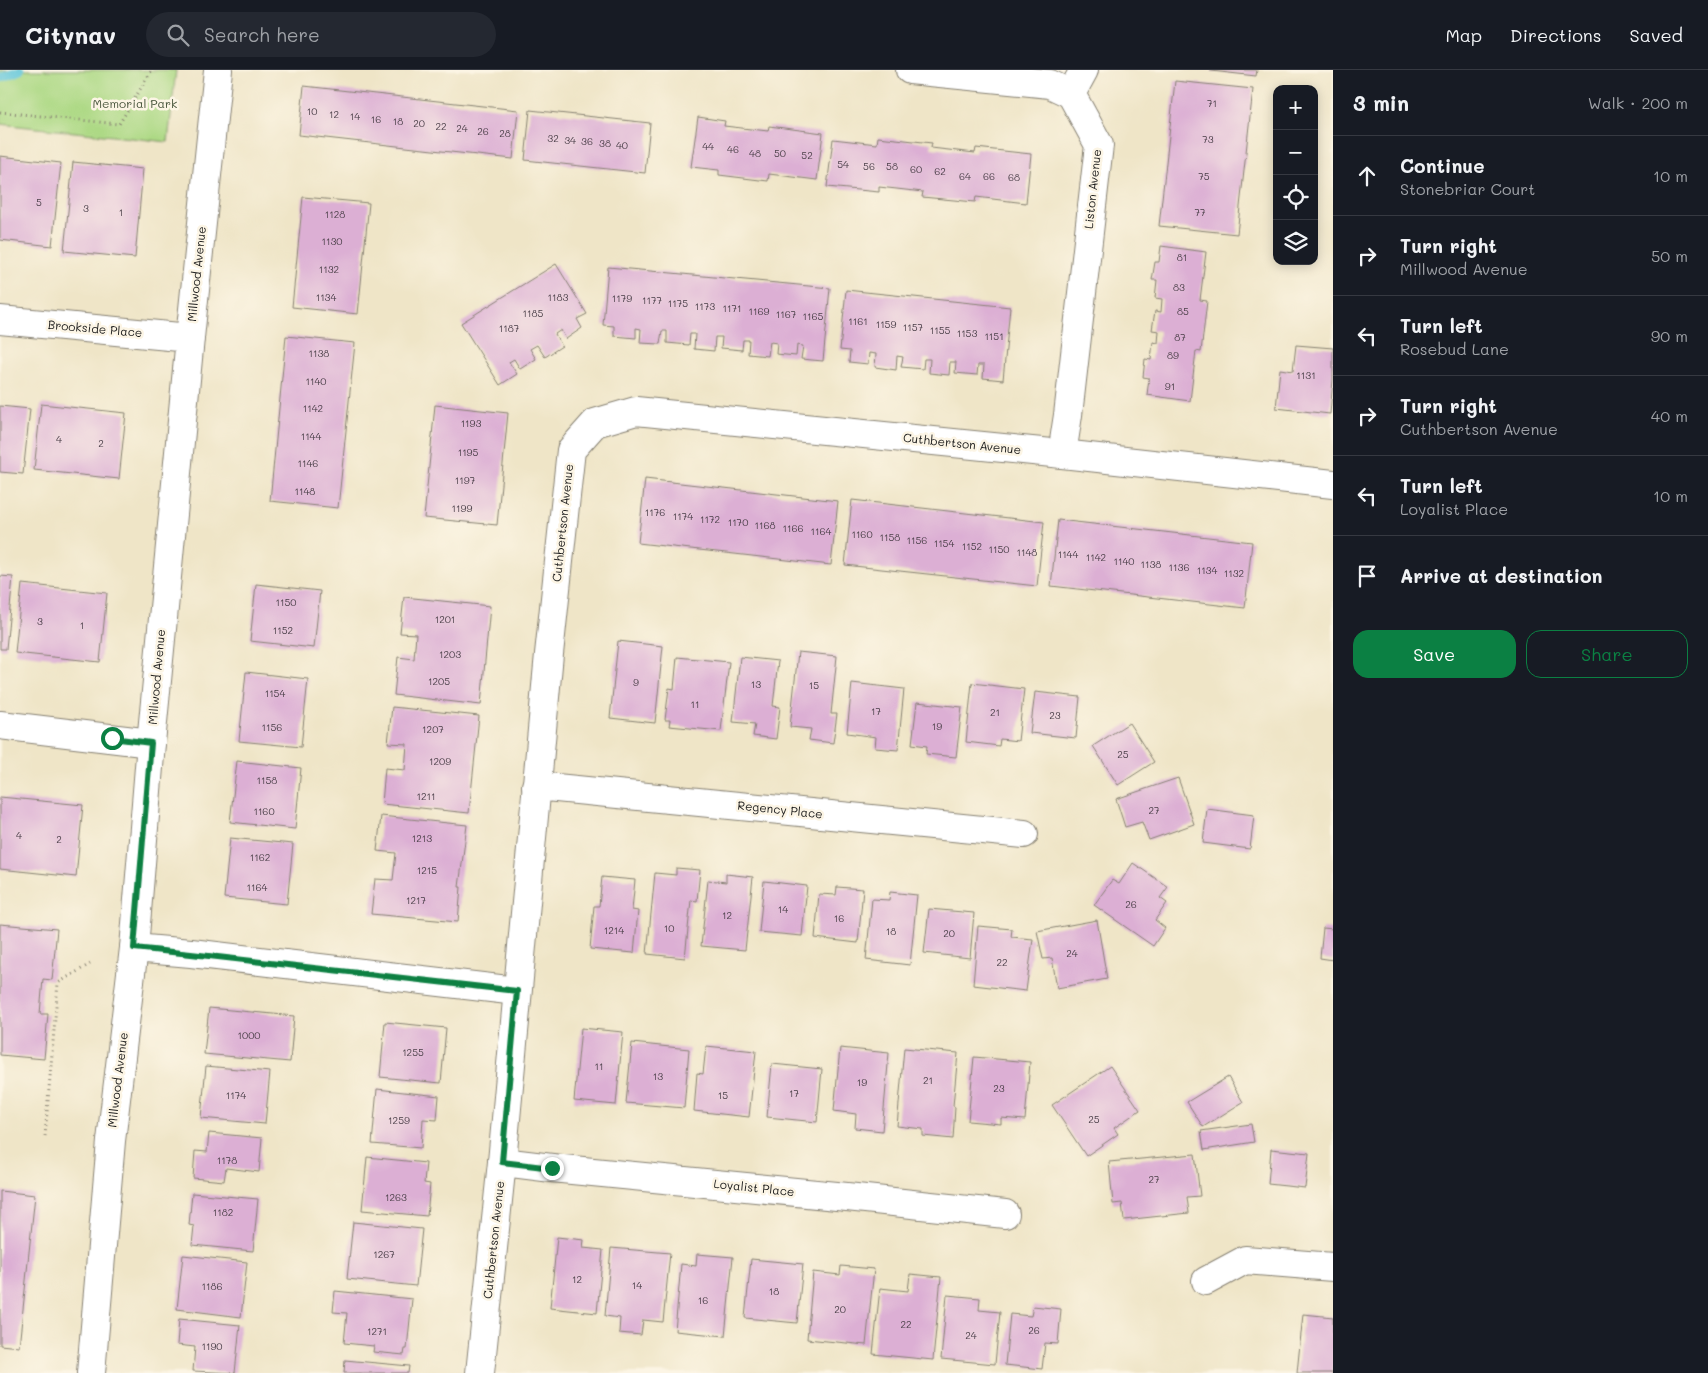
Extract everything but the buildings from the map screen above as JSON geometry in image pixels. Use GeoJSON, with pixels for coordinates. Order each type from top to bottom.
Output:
{"type":"FeatureCollection","features":[{"type":"Feature","properties":{"kind":"street","name":"Millwood Avenue"},"geometry":{"type":"LineString","coordinates":[[90,1373],[111,1141],[134,948],[151,743],[218,70]]}},
{"type":"Feature","properties":{"kind":"street"},"geometry":{"type":"LineString","coordinates":[[910,70],[1050,84],[1072,94],[1084,70]]}},
{"type":"Feature","properties":{"kind":"street","name":"Liston Avenue"},"geometry":{"type":"LineString","coordinates":[[1062,454],[1099,145],[1072,94]]}},
{"type":"Feature","properties":{"kind":"street","name":"Brookside Place"},"geometry":{"type":"LineString","coordinates":[[0,320],[190,338]]}},
{"type":"Feature","properties":{"kind":"street","name":"Cuthbertson Avenue"},"geometry":{"type":"LineString","coordinates":[[480,1373],[502,1162],[549,654],[571,450],[596,423],[636,410],[1333,484]]}},
{"type":"Feature","properties":{"kind":"street"},"geometry":{"type":"LineString","coordinates":[[0,725],[151,743]]}},
{"type":"Feature","properties":{"kind":"street","name":"Regency Place"},"geometry":{"type":"LineString","coordinates":[[536,786],[1024,834]]}},
{"type":"Feature","properties":{"kind":"street"},"geometry":{"type":"LineString","coordinates":[[134,948],[201,954],[517,991]]}},
{"type":"Feature","properties":{"kind":"street","name":"Loyalist Place"},"geometry":{"type":"LineString","coordinates":[[502,1162],[1005,1214]]}},
{"type":"Feature","properties":{"kind":"street"},"geometry":{"type":"LineString","coordinates":[[1206,1281],[1245,1260],[1333,1267]]}},
{"type":"Feature","properties":{"kind":"path"},"geometry":{"type":"LineString","coordinates":[[0,112],[119,124],[152,70]]}},
{"type":"Feature","properties":{"kind":"path"},"geometry":{"type":"LineString","coordinates":[[45,1136],[58,983],[90,964]]}},
{"type":"Feature","properties":{"kind":"green space","name":"Memorial Park"},"geometry":{"type":"Polygon","coordinates":[[[0,70],[176,70],[168,142],[0,124],[0,70]]]}},
{"type":"Feature","properties":{"kind":"waterway"},"geometry":{"type":"LineString","coordinates":[[0,78],[20,70]]}},
{"type":"Feature","properties":{"kind":"route"},"geometry":{"type":"LineString","coordinates":[[112,738],[151,743],[134,948],[517,991],[502,1162],[552,1168]]}}]}
